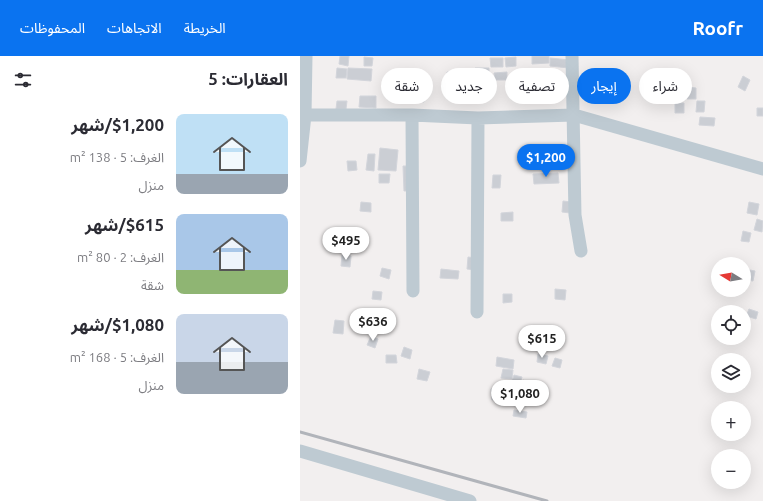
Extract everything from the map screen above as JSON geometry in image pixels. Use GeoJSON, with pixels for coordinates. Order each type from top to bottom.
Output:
{"type":"FeatureCollection","features":[{"type":"Feature","properties":{"kind":"street"},"geometry":{"type":"LineString","coordinates":[[300,160],[305,116],[306,56]]}},
{"type":"Feature","properties":{"kind":"street"},"geometry":{"type":"LineString","coordinates":[[572,56],[575,215],[581,251]]}},
{"type":"Feature","properties":{"kind":"street"},"geometry":{"type":"LineString","coordinates":[[305,116],[412,115],[478,118],[574,115],[763,169]]}},
{"type":"Feature","properties":{"kind":"street"},"geometry":{"type":"LineString","coordinates":[[412,115],[413,291]]}},
{"type":"Feature","properties":{"kind":"street"},"geometry":{"type":"LineString","coordinates":[[477,312],[478,118]]}},
{"type":"Feature","properties":{"kind":"street"},"geometry":{"type":"LineString","coordinates":[[300,451],[470,501]]}},
{"type":"Feature","properties":{"kind":"building"},"geometry":{"type":"Polygon","coordinates":[[[340,56],[349,56],[348,66],[339,64],[340,56]]]}},
{"type":"Feature","properties":{"kind":"building"},"geometry":{"type":"Polygon","coordinates":[[[532,56],[549,56],[549,63],[532,64],[532,56]]]}},
{"type":"Feature","properties":{"kind":"building"},"geometry":{"type":"Polygon","coordinates":[[[364,57],[373,58],[372,66],[364,66],[364,57]]]}},
{"type":"Feature","properties":{"kind":"building"},"geometry":{"type":"Polygon","coordinates":[[[516,57],[516,66],[506,67],[505,58],[516,57]]]}},
{"type":"Feature","properties":{"kind":"building"},"geometry":{"type":"Polygon","coordinates":[[[490,58],[503,58],[503,67],[491,67],[490,58]]]}},
{"type":"Feature","properties":{"kind":"building"},"geometry":{"type":"Polygon","coordinates":[[[550,58],[570,60],[569,68],[550,66],[550,58]]]}},
{"type":"Feature","properties":{"kind":"building"},"geometry":{"type":"Polygon","coordinates":[[[337,68],[347,69],[346,78],[336,78],[337,68]]]}},
{"type":"Feature","properties":{"kind":"building"},"geometry":{"type":"Polygon","coordinates":[[[348,68],[372,69],[371,81],[347,79],[348,68]]]}},
{"type":"Feature","properties":{"kind":"building"},"geometry":{"type":"Polygon","coordinates":[[[505,72],[505,80],[497,80],[497,73],[505,72]]]}},
{"type":"Feature","properties":{"kind":"building"},"geometry":{"type":"Polygon","coordinates":[[[743,76],[750,80],[745,91],[738,87],[743,76]]]}},
{"type":"Feature","properties":{"kind":"building"},"geometry":{"type":"Polygon","coordinates":[[[692,88],[696,88],[696,99],[692,99],[692,88]]]}},
{"type":"Feature","properties":{"kind":"building"},"geometry":{"type":"Polygon","coordinates":[[[360,96],[376,96],[376,108],[359,107],[360,96]]]}},
{"type":"Feature","properties":{"kind":"building"},"geometry":{"type":"Polygon","coordinates":[[[337,101],[347,101],[346,109],[336,109],[337,101]]]}},
{"type":"Feature","properties":{"kind":"building"},"geometry":{"type":"Polygon","coordinates":[[[697,101],[705,101],[704,112],[696,112],[697,101]]]}},
{"type":"Feature","properties":{"kind":"building"},"geometry":{"type":"Polygon","coordinates":[[[675,104],[684,104],[684,113],[675,113],[675,104]]]}},
{"type":"Feature","properties":{"kind":"building"},"geometry":{"type":"Polygon","coordinates":[[[757,108],[763,108],[763,116],[757,116],[757,108]]]}},
{"type":"Feature","properties":{"kind":"building"},"geometry":{"type":"Polygon","coordinates":[[[700,117],[715,118],[714,126],[699,125],[700,117]]]}},
{"type":"Feature","properties":{"kind":"building"},"geometry":{"type":"Polygon","coordinates":[[[380,148],[398,150],[396,171],[378,170],[380,148]]]}},
{"type":"Feature","properties":{"kind":"building"},"geometry":{"type":"Polygon","coordinates":[[[368,154],[375,154],[374,171],[366,170],[368,154]]]}},
{"type":"Feature","properties":{"kind":"building"},"geometry":{"type":"Polygon","coordinates":[[[347,161],[356,161],[357,170],[348,171],[347,161]]]}},
{"type":"Feature","properties":{"kind":"building"},"geometry":{"type":"Polygon","coordinates":[[[403,166],[413,166],[414,191],[404,191],[403,166]]]}},
{"type":"Feature","properties":{"kind":"building"},"geometry":{"type":"Polygon","coordinates":[[[558,173],[559,183],[534,184],[533,174],[558,173]]]}},
{"type":"Feature","properties":{"kind":"building"},"geometry":{"type":"Polygon","coordinates":[[[379,174],[390,174],[389,183],[379,183],[379,174]]]}},
{"type":"Feature","properties":{"kind":"building"},"geometry":{"type":"Polygon","coordinates":[[[493,175],[501,175],[500,188],[492,188],[493,175]]]}},
{"type":"Feature","properties":{"kind":"building"},"geometry":{"type":"Polygon","coordinates":[[[563,201],[571,202],[570,213],[562,212],[563,201]]]}},
{"type":"Feature","properties":{"kind":"building"},"geometry":{"type":"Polygon","coordinates":[[[361,202],[371,203],[371,212],[360,211],[361,202]]]}},
{"type":"Feature","properties":{"kind":"building"},"geometry":{"type":"Polygon","coordinates":[[[749,202],[759,204],[757,215],[747,213],[749,202]]]}},
{"type":"Feature","properties":{"kind":"building"},"geometry":{"type":"Polygon","coordinates":[[[513,212],[513,221],[501,221],[501,213],[513,212]]]}},
{"type":"Feature","properties":{"kind":"building"},"geometry":{"type":"Polygon","coordinates":[[[757,219],[763,221],[762,232],[754,230],[757,219]]]}},
{"type":"Feature","properties":{"kind":"building"},"geometry":{"type":"Polygon","coordinates":[[[346,228],[354,230],[351,240],[344,238],[346,228]]]}},
{"type":"Feature","properties":{"kind":"building"},"geometry":{"type":"Polygon","coordinates":[[[743,231],[751,233],[749,242],[741,241],[743,231]]]}},
{"type":"Feature","properties":{"kind":"building"},"geometry":{"type":"Polygon","coordinates":[[[342,255],[351,256],[350,267],[341,266],[342,255]]]}},
{"type":"Feature","properties":{"kind":"building"},"geometry":{"type":"Polygon","coordinates":[[[468,257],[476,258],[475,270],[467,269],[468,257]]]}},
{"type":"Feature","properties":{"kind":"building"},"geometry":{"type":"Polygon","coordinates":[[[382,268],[391,270],[389,279],[380,276],[382,268]]]}},
{"type":"Feature","properties":{"kind":"building"},"geometry":{"type":"Polygon","coordinates":[[[441,269],[459,271],[458,279],[440,278],[441,269]]]}},
{"type":"Feature","properties":{"kind":"building"},"geometry":{"type":"Polygon","coordinates":[[[751,270],[755,271],[753,281],[751,281],[751,270]]]}},
{"type":"Feature","properties":{"kind":"building"},"geometry":{"type":"Polygon","coordinates":[[[555,289],[566,290],[565,300],[555,299],[555,289]]]}},
{"type":"Feature","properties":{"kind":"building"},"geometry":{"type":"Polygon","coordinates":[[[373,291],[382,292],[381,300],[372,299],[373,291]]]}},
{"type":"Feature","properties":{"kind":"building"},"geometry":{"type":"Polygon","coordinates":[[[503,294],[512,294],[512,302],[503,303],[503,294]]]}},
{"type":"Feature","properties":{"kind":"building"},"geometry":{"type":"Polygon","coordinates":[[[751,310],[758,312],[756,319],[751,318],[751,310]]]}},
{"type":"Feature","properties":{"kind":"building"},"geometry":{"type":"Polygon","coordinates":[[[335,320],[344,321],[343,334],[333,333],[335,320]]]}},
{"type":"Feature","properties":{"kind":"building"},"geometry":{"type":"Polygon","coordinates":[[[371,336],[378,339],[375,348],[367,345],[371,336]]]}},
{"type":"Feature","properties":{"kind":"building"},"geometry":{"type":"Polygon","coordinates":[[[529,338],[539,340],[537,349],[528,347],[529,338]]]}},
{"type":"Feature","properties":{"kind":"building"},"geometry":{"type":"Polygon","coordinates":[[[404,347],[412,350],[410,359],[401,356],[404,347]]]}},
{"type":"Feature","properties":{"kind":"building"},"geometry":{"type":"Polygon","coordinates":[[[538,354],[548,356],[546,364],[537,362],[538,354]]]}},
{"type":"Feature","properties":{"kind":"building"},"geometry":{"type":"Polygon","coordinates":[[[386,355],[396,355],[397,363],[386,363],[386,355]]]}},
{"type":"Feature","properties":{"kind":"building"},"geometry":{"type":"Polygon","coordinates":[[[497,357],[514,360],[513,369],[496,366],[497,357]]]}},
{"type":"Feature","properties":{"kind":"building"},"geometry":{"type":"Polygon","coordinates":[[[555,358],[562,360],[560,368],[552,366],[555,358]]]}},
{"type":"Feature","properties":{"kind":"building"},"geometry":{"type":"Polygon","coordinates":[[[419,369],[430,372],[427,381],[417,379],[419,369]]]}},
{"type":"Feature","properties":{"kind":"building"},"geometry":{"type":"Polygon","coordinates":[[[503,369],[513,370],[512,379],[501,378],[503,369]]]}},
{"type":"Feature","properties":{"kind":"building"},"geometry":{"type":"Polygon","coordinates":[[[514,375],[522,377],[519,387],[511,384],[514,375]]]}},
{"type":"Feature","properties":{"kind":"building"},"geometry":{"type":"Polygon","coordinates":[[[523,380],[534,384],[531,391],[520,387],[523,380]]]}},
{"type":"Feature","properties":{"kind":"building"},"geometry":{"type":"Polygon","coordinates":[[[504,387],[505,398],[492,400],[491,389],[504,387]]]}},
{"type":"Feature","properties":{"kind":"building"},"geometry":{"type":"Polygon","coordinates":[[[514,410],[527,412],[526,418],[513,416],[514,410]]]}},
{"type":"Feature","properties":{"kind":"railway"},"geometry":{"type":"LineString","coordinates":[[300,432],[547,501]]}}]}
